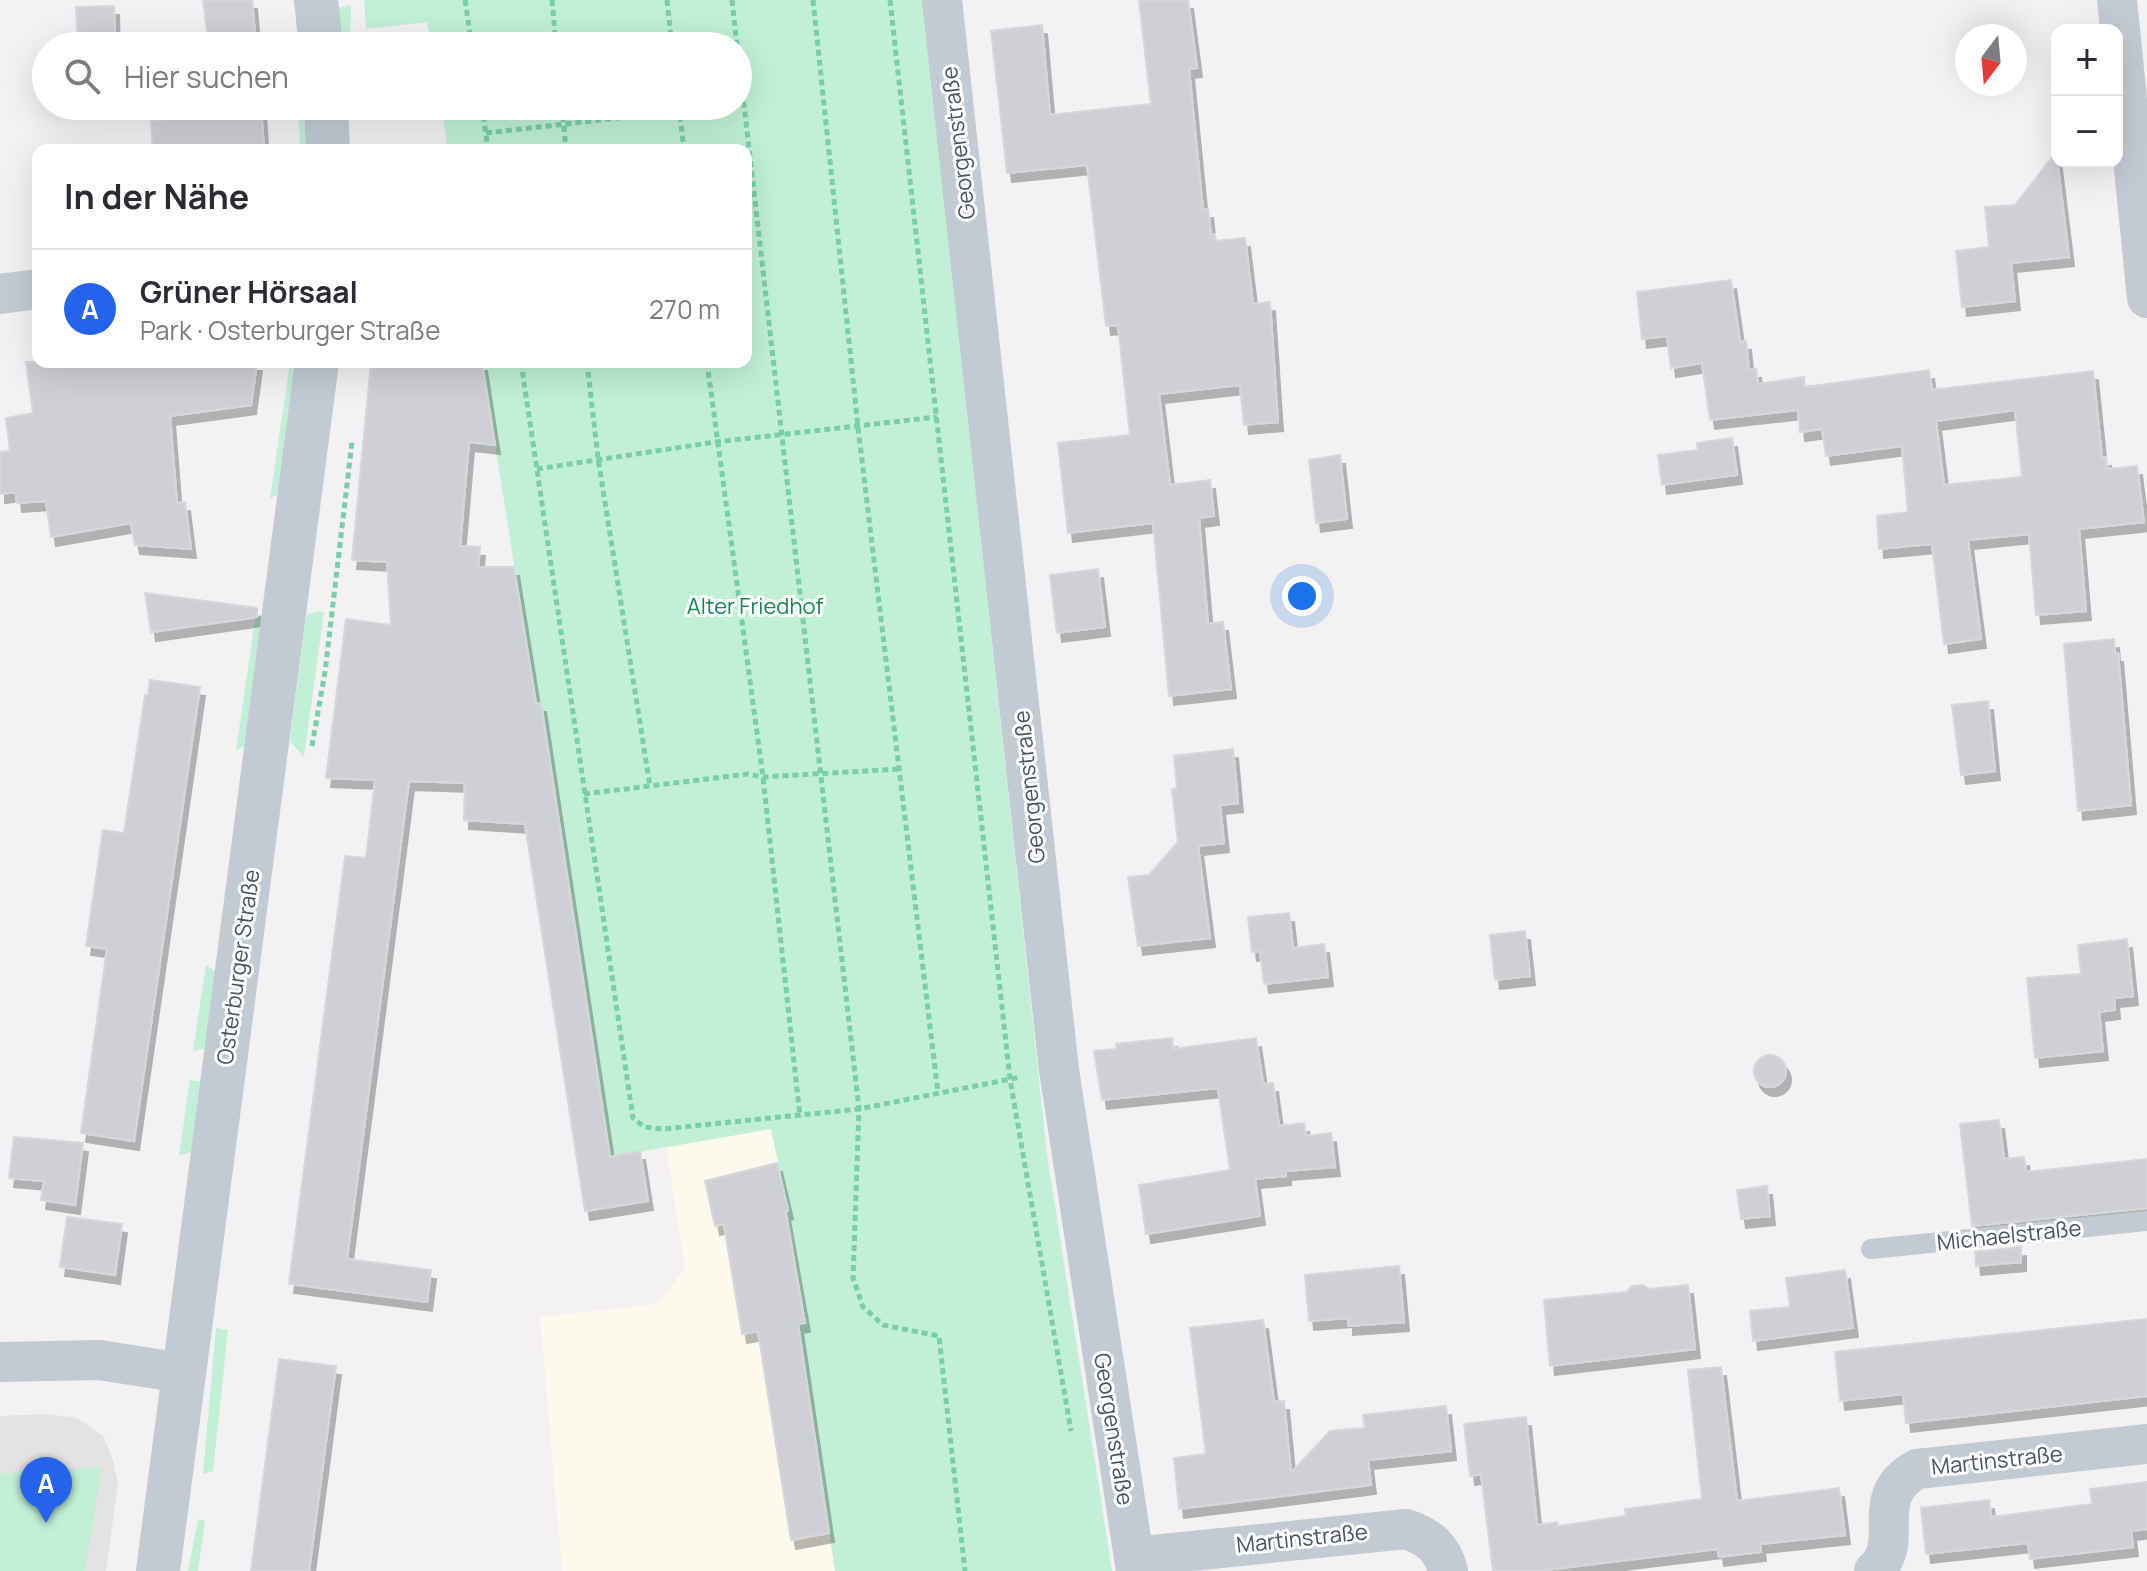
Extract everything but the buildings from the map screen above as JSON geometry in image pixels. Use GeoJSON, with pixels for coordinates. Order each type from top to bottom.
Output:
{"type":"FeatureCollection","features":[{"type":"Feature","properties":{"kind":"street"},"geometry":{"type":"LineString","coordinates":[[316,0],[319,32]]}},
{"type":"Feature","properties":{"kind":"street","name":"Georgenstraße"},"geometry":{"type":"LineString","coordinates":[[942,0],[1059,1070],[1135,1564]]}},
{"type":"Feature","properties":{"kind":"street"},"geometry":{"type":"LineString","coordinates":[[2117,0],[2147,298]]}},
{"type":"Feature","properties":{"kind":"street"},"geometry":{"type":"LineString","coordinates":[[327,120],[328,144]]}},
{"type":"Feature","properties":{"kind":"street"},"geometry":{"type":"LineString","coordinates":[[0,294],[32,290]]}},
{"type":"Feature","properties":{"kind":"street","name":"Osterburger Straße"},"geometry":{"type":"LineString","coordinates":[[158,1571],[316,368]]}},
{"type":"Feature","properties":{"kind":"street"},"geometry":{"type":"LineString","coordinates":[[0,1362],[99,1360],[183,1373]]}},
{"type":"Feature","properties":{"kind":"street","name":"Martinstraße"},"geometry":{"type":"LineString","coordinates":[[1874,1571],[1882,1565],[1888,1542],[1890,1494],[1902,1478],[1917,1469],[2147,1444]]}},
{"type":"Feature","properties":{"kind":"street","name":"Martinstraße"},"geometry":{"type":"LineString","coordinates":[[1135,1564],[1406,1529],[1424,1535],[1439,1548],[1448,1571]]}},
{"type":"Feature","properties":{"kind":"lane","name":"Michaelstraße"},"geometry":{"type":"LineString","coordinates":[[1871,1249],[2147,1221]]}},
{"type":"Feature","properties":{"kind":"path"},"geometry":{"type":"LineString","coordinates":[[465,0],[470,32]]}},
{"type":"Feature","properties":{"kind":"path"},"geometry":{"type":"LineString","coordinates":[[552,0],[555,32]]}},
{"type":"Feature","properties":{"kind":"path"},"geometry":{"type":"LineString","coordinates":[[667,0],[670,32]]}},
{"type":"Feature","properties":{"kind":"path"},"geometry":{"type":"LineString","coordinates":[[732,0],[735,32]]}},
{"type":"Feature","properties":{"kind":"path"},"geometry":{"type":"LineString","coordinates":[[813,0],[858,427],[938,1093]]}},
{"type":"Feature","properties":{"kind":"path"},"geometry":{"type":"LineString","coordinates":[[890,0],[1010,1079],[1071,1433]]}},
{"type":"Feature","properties":{"kind":"path"},"geometry":{"type":"LineString","coordinates":[[484,120],[487,144]]}},
{"type":"Feature","properties":{"kind":"path"},"geometry":{"type":"LineString","coordinates":[[564,120],[566,144]]}},
{"type":"Feature","properties":{"kind":"path"},"geometry":{"type":"LineString","coordinates":[[486,133],[595,120]]}},
{"type":"Feature","properties":{"kind":"path"},"geometry":{"type":"LineString","coordinates":[[680,120],[683,144]]}},
{"type":"Feature","properties":{"kind":"path"},"geometry":{"type":"LineString","coordinates":[[746,120],[748,144]]}},
{"type":"Feature","properties":{"kind":"path"},"geometry":{"type":"LineString","coordinates":[[752,177],[859,1109],[853,1278],[863,1307],[883,1325],[939,1336],[965,1571]]}},
{"type":"Feature","properties":{"kind":"path"},"geometry":{"type":"LineString","coordinates":[[522,368],[633,1118],[644,1127],[663,1129],[800,1117],[859,1109],[1059,1070]]}},
{"type":"Feature","properties":{"kind":"path"},"geometry":{"type":"LineString","coordinates":[[588,368],[598,458],[650,786]]}},
{"type":"Feature","properties":{"kind":"path"},"geometry":{"type":"LineString","coordinates":[[708,368],[715,442],[722,460],[763,777],[800,1117]]}},
{"type":"Feature","properties":{"kind":"path"},"geometry":{"type":"LineString","coordinates":[[537,469],[715,442],[781,437],[937,417]]}},
{"type":"Feature","properties":{"kind":"path"},"geometry":{"type":"LineString","coordinates":[[584,794],[748,774],[763,777],[899,769]]}},
{"type":"Feature","properties":{"kind":"shaded area"},"geometry":{"type":"Polygon","coordinates":[[[771,1129],[788,1210],[805,1323],[798,1324],[835,1571],[562,1571],[540,1317],[658,1304],[685,1268],[666,1147],[771,1129]]]}},
{"type":"Feature","properties":{"kind":"shaded area"},"geometry":{"type":"Polygon","coordinates":[[[47,1414],[77,1418],[104,1437],[113,1460],[118,1484],[106,1571],[0,1571],[0,1416],[47,1414]]]}},
{"type":"Feature","properties":{"kind":"green space","name":"Alter Friedhof"},"geometry":{"type":"Polygon","coordinates":[[[364,0],[923,0],[1047,1154],[1112,1571],[835,1571],[798,1324],[805,1322],[788,1210],[771,1129],[610,1157],[541,703],[536,703],[483,368],[752,368],[752,144],[447,144],[443,120],[752,120],[752,32],[429,32],[427,22],[366,29],[364,0]]]}},
{"type":"Feature","properties":{"kind":"green space"},"geometry":{"type":"Polygon","coordinates":[[[351,5],[350,32],[339,32],[337,8],[351,5]]]}},
{"type":"Feature","properties":{"kind":"green space"},"geometry":{"type":"Polygon","coordinates":[[[299,120],[307,120],[308,144],[300,144],[299,120]]]}},
{"type":"Feature","properties":{"kind":"green space"},"geometry":{"type":"Polygon","coordinates":[[[289,368],[297,368],[280,492],[270,499],[289,368]]]}},
{"type":"Feature","properties":{"kind":"green space"},"geometry":{"type":"Polygon","coordinates":[[[324,612],[304,757],[290,741],[306,615],[324,612]]]}},
{"type":"Feature","properties":{"kind":"green space"},"geometry":{"type":"Polygon","coordinates":[[[256,614],[263,621],[247,745],[236,750],[256,614]]]}},
{"type":"Feature","properties":{"kind":"green space"},"geometry":{"type":"Polygon","coordinates":[[[206,965],[217,972],[207,1048],[193,1051],[206,965]]]}},
{"type":"Feature","properties":{"kind":"green space"},"geometry":{"type":"Polygon","coordinates":[[[190,1080],[202,1082],[193,1151],[179,1156],[190,1080]]]}},
{"type":"Feature","properties":{"kind":"green space"},"geometry":{"type":"Polygon","coordinates":[[[216,1328],[228,1330],[213,1471],[203,1474],[216,1328]]]}},
{"type":"Feature","properties":{"kind":"green space"},"geometry":{"type":"Polygon","coordinates":[[[102,1467],[85,1571],[0,1571],[0,1474],[102,1467]]]}},
{"type":"Feature","properties":{"kind":"green space"},"geometry":{"type":"Polygon","coordinates":[[[198,1519],[205,1521],[198,1571],[188,1571],[198,1519]]]}},
{"type":"Feature","properties":{"kind":"place","name":"Grüner Hörsaal"},"geometry":{"type":"Point","coordinates":[46,1523]}}]}
